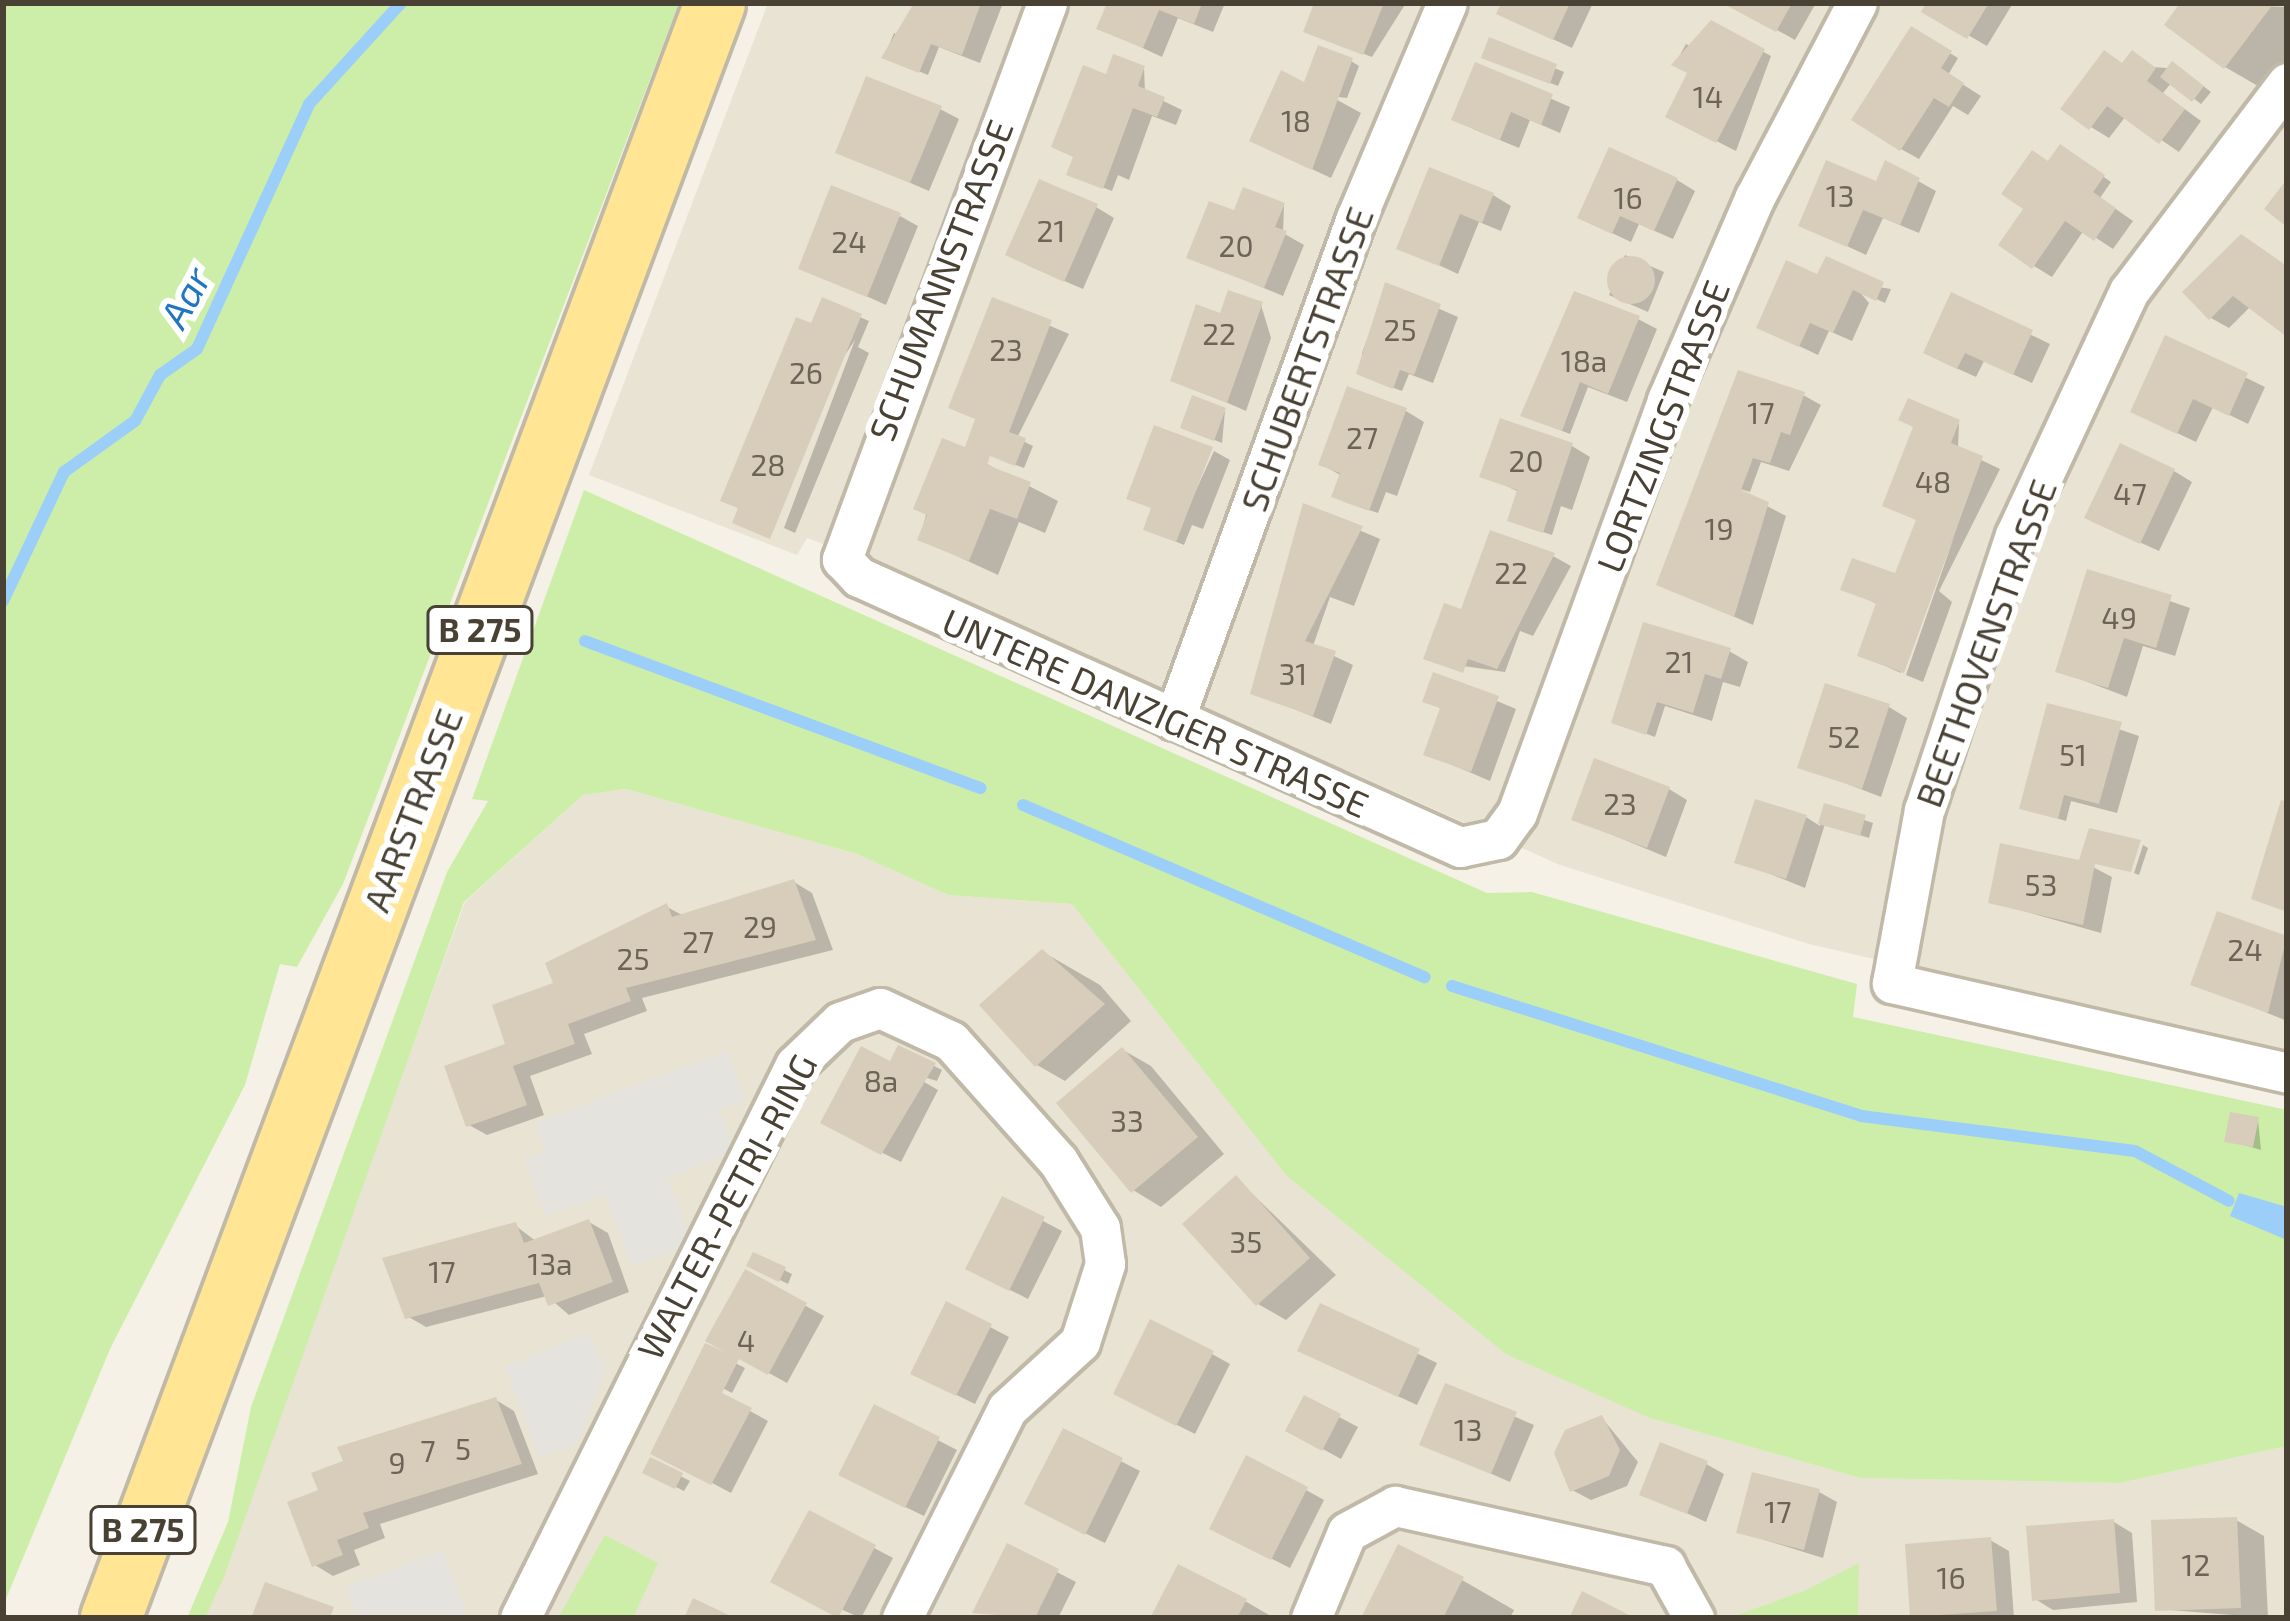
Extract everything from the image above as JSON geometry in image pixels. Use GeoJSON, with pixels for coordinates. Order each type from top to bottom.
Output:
{"type":"FeatureCollection","features":[{"type":"Feature","properties":{"kind":"main road","name":"AARSTRASSE"},"geometry":{"type":"LineString","coordinates":[[111,1618],[716,3]]}},
{"type":"Feature","properties":{"kind":"street","name":"SCHUMANNSTRASSE"},"geometry":{"type":"LineString","coordinates":[[842,559],[1047,3]]}},
{"type":"Feature","properties":{"kind":"street","name":"SCHUBERTSTRASSE"},"geometry":{"type":"LineString","coordinates":[[1174,720],[1356,218],[1448,3]]}},
{"type":"Feature","properties":{"kind":"street","name":"LORTZINGSTRASSE"},"geometry":{"type":"LineString","coordinates":[[1479,846],[1517,813],[1667,400],[1755,197],[1857,3]]}},
{"type":"Feature","properties":{"kind":"street","name":"BEETHOVENSTRASSE"},"geometry":{"type":"LineString","coordinates":[[2287,83],[2129,290],[2015,536],[1924,810],[1892,983],[2287,1073]]}},
{"type":"Feature","properties":{"kind":"street","name":"UNTERE DANZIGER STRASSE"},"geometry":{"type":"LineString","coordinates":[[842,559],[859,577],[1445,843],[1479,846]]}},
{"type":"Feature","properties":{"kind":"street","name":"WALTER-PETRI-RING"},"geometry":{"type":"LineString","coordinates":[[520,1618],[795,1065],[840,1022],[880,1008],[951,1041],[1058,1162],[1091,1209],[1106,1264],[1080,1342],[1006,1409],[902,1618]]}},
{"type":"Feature","properties":{"kind":"street"},"geometry":{"type":"LineString","coordinates":[[1311,1618],[1348,1532],[1396,1505],[1666,1566],[1694,1618]]}},
{"type":"Feature","properties":{"kind":"shaded area"},"geometry":{"type":"Polygon","coordinates":[[[768,3],[2287,3],[2287,1054],[1809,944],[1560,865],[886,566],[807,538],[797,555],[589,475],[768,3]]]}},
{"type":"Feature","properties":{"kind":"shaded area"},"geometry":{"type":"Polygon","coordinates":[[[626,789],[857,854],[948,895],[1072,904],[1157,1009],[1650,1418],[1860,1478],[2120,1483],[2287,1446],[2287,1618],[205,1618],[465,902],[583,795],[626,789]]]}},
{"type":"Feature","properties":{"kind":"shaded area"},"geometry":{"type":"Polygon","coordinates":[[[727,1051],[745,1100],[719,1110],[735,1152],[668,1178],[692,1243],[633,1267],[605,1194],[546,1216],[524,1159],[545,1151],[535,1123],[727,1051]]]}},
{"type":"Feature","properties":{"kind":"shaded area"},"geometry":{"type":"Polygon","coordinates":[[[589,1334],[606,1370],[577,1443],[540,1458],[505,1366],[589,1334]]]}},
{"type":"Feature","properties":{"kind":"shaded area"},"geometry":{"type":"Polygon","coordinates":[[[443,1550],[468,1618],[357,1618],[346,1587],[443,1550]]]}},
{"type":"Feature","properties":{"kind":"green space"},"geometry":{"type":"Polygon","coordinates":[[[3,3],[679,3],[343,884],[297,967],[280,964],[245,1085],[110,1349],[3,1606],[3,3]]]}},
{"type":"Feature","properties":{"kind":"green space"},"geometry":{"type":"Polygon","coordinates":[[[584,490],[1487,893],[1532,892],[1857,984],[1853,1017],[2287,1110],[2287,1446],[2120,1483],[1860,1478],[1650,1418],[1506,1354],[1287,1176],[1072,904],[948,895],[857,854],[626,789],[583,795],[464,902],[224,1577],[205,1618],[187,1618],[228,1522],[251,1407],[447,872],[488,801],[472,799],[584,490]]]}},
{"type":"Feature","properties":{"kind":"green space"},"geometry":{"type":"Polygon","coordinates":[[[605,1535],[658,1563],[633,1618],[558,1618],[605,1535]]]}},
{"type":"Feature","properties":{"kind":"green space"},"geometry":{"type":"Polygon","coordinates":[[[1859,1563],[1858,1618],[1729,1618],[1804,1591],[1859,1563]]]}},
{"type":"Feature","properties":{"kind":"water"},"geometry":{"type":"Polygon","coordinates":[[[2239,1193],[2287,1207],[2287,1240],[2230,1216],[2239,1193]]]}},
{"type":"Feature","properties":{"kind":"building"},"geometry":{"type":"Polygon","coordinates":[[[914,3],[981,3],[962,55],[931,44],[919,73],[881,58],[914,3]]]}},
{"type":"Feature","properties":{"kind":"building"},"geometry":{"type":"Polygon","coordinates":[[[1107,3],[1202,3],[1194,24],[1159,10],[1143,48],[1096,29],[1107,3]]]}},
{"type":"Feature","properties":{"kind":"building"},"geometry":{"type":"Polygon","coordinates":[[[1314,3],[1384,3],[1363,55],[1303,32],[1314,3]]]}},
{"type":"Feature","properties":{"kind":"building"},"geometry":{"type":"Polygon","coordinates":[[[1501,3],[1570,3],[1553,40],[1496,14],[1501,3]]]}},
{"type":"Feature","properties":{"kind":"building"},"geometry":{"type":"Polygon","coordinates":[[[1722,3],[1792,3],[1776,32],[1722,3]]]}},
{"type":"Feature","properties":{"kind":"building"},"geometry":{"type":"Polygon","coordinates":[[[1926,3],[1989,3],[1967,39],[1921,12],[1926,3]]]}},
{"type":"Feature","properties":{"kind":"building"},"geometry":{"type":"Polygon","coordinates":[[[2180,3],[2274,3],[2224,69],[2164,25],[2180,3]]]}},
{"type":"Feature","properties":{"kind":"building"},"geometry":{"type":"Polygon","coordinates":[[[1711,20],[1765,49],[1716,143],[1665,117],[1687,73],[1671,65],[1711,20]]]}},
{"type":"Feature","properties":{"kind":"building"},"geometry":{"type":"Polygon","coordinates":[[[1911,26],[1952,51],[1941,68],[1964,83],[1949,107],[1934,98],[1900,151],[1851,120],[1911,26]]]}},
{"type":"Feature","properties":{"kind":"building"},"geometry":{"type":"Polygon","coordinates":[[[1489,37],[1557,64],[1550,84],[1481,58],[1489,37]]]}},
{"type":"Feature","properties":{"kind":"building"},"geometry":{"type":"Polygon","coordinates":[[[1318,45],[1353,58],[1312,170],[1249,141],[1281,70],[1304,82],[1318,45]]]}},
{"type":"Feature","properties":{"kind":"building"},"geometry":{"type":"Polygon","coordinates":[[[2104,50],[2122,63],[2132,50],[2156,68],[2147,81],[2185,109],[2159,144],[2107,106],[2089,130],[2060,109],[2104,50]]]}},
{"type":"Feature","properties":{"kind":"building"},"geometry":{"type":"Polygon","coordinates":[[[1113,54],[1145,66],[1138,86],[1165,97],[1157,117],[1133,108],[1103,189],[1066,175],[1073,157],[1051,147],[1083,65],[1106,74],[1113,54]]]}},
{"type":"Feature","properties":{"kind":"building"},"geometry":{"type":"Polygon","coordinates":[[[2172,61],[2204,86],[2192,102],[2160,77],[2172,61]]]}},
{"type":"Feature","properties":{"kind":"building"},"geometry":{"type":"Polygon","coordinates":[[[1475,62],[1553,94],[1541,125],[1511,112],[1500,140],[1451,120],[1475,62]]]}},
{"type":"Feature","properties":{"kind":"building"},"geometry":{"type":"Polygon","coordinates":[[[866,76],[942,106],[910,183],[835,153],[866,76]]]}},
{"type":"Feature","properties":{"kind":"building"},"geometry":{"type":"Polygon","coordinates":[[[2060,144],[2105,175],[2093,192],[2116,208],[2094,241],[2065,221],[2032,269],[1998,245],[2023,209],[2001,194],[2032,150],[2048,161],[2060,144]]]}},
{"type":"Feature","properties":{"kind":"building"},"geometry":{"type":"Polygon","coordinates":[[[1609,147],[1678,178],[1654,231],[1620,216],[1612,234],[1577,218],[1609,147]]]}},
{"type":"Feature","properties":{"kind":"building"},"geometry":{"type":"Polygon","coordinates":[[[1826,160],[1876,181],[1885,160],[1920,178],[1900,225],[1863,210],[1847,247],[1798,226],[1826,160]]]}},
{"type":"Feature","properties":{"kind":"building"},"geometry":{"type":"Polygon","coordinates":[[[1429,167],[1494,193],[1482,223],[1460,214],[1439,266],[1396,249],[1429,167]]]}},
{"type":"Feature","properties":{"kind":"building"},"geometry":{"type":"Polygon","coordinates":[[[1039,179],[1098,204],[1064,282],[1005,255],[1039,179]]]}},
{"type":"Feature","properties":{"kind":"building"},"geometry":{"type":"Polygon","coordinates":[[[2287,179],[2287,227],[2264,209],[2287,179]]]}},
{"type":"Feature","properties":{"kind":"building"},"geometry":{"type":"Polygon","coordinates":[[[831,185],[901,213],[867,297],[798,269],[831,185]]]}},
{"type":"Feature","properties":{"kind":"building"},"geometry":{"type":"Polygon","coordinates":[[[1243,187],[1285,203],[1275,227],[1287,231],[1264,288],[1186,258],[1209,201],[1234,210],[1243,187]]]}},
{"type":"Feature","properties":{"kind":"building"},"geometry":{"type":"Polygon","coordinates":[[[2241,234],[2287,266],[2287,337],[2233,296],[2209,320],[2182,292],[2241,234]]]}},
{"type":"Feature","properties":{"kind":"building"},"geometry":{"type":"Polygon","coordinates":[[[1631,256],[1648,263],[1655,280],[1648,297],[1631,304],[1614,297],[1607,280],[1614,263],[1631,256]]]}},
{"type":"Feature","properties":{"kind":"building"},"geometry":{"type":"Polygon","coordinates":[[[1826,256],[1884,282],[1876,301],[1853,290],[1833,333],[1810,323],[1799,347],[1756,328],[1786,260],[1817,274],[1826,256]]]}},
{"type":"Feature","properties":{"kind":"building"},"geometry":{"type":"Polygon","coordinates":[[[1385,282],[1441,304],[1414,375],[1400,370],[1393,389],[1356,374],[1385,282]]]}},
{"type":"Feature","properties":{"kind":"building"},"geometry":{"type":"Polygon","coordinates":[[[1228,290],[1263,302],[1227,403],[1170,381],[1196,304],[1220,313],[1228,290]]]}},
{"type":"Feature","properties":{"kind":"building"},"geometry":{"type":"Polygon","coordinates":[[[1574,291],[1640,316],[1608,394],[1580,382],[1562,431],[1520,416],[1574,291]]]}},
{"type":"Feature","properties":{"kind":"building"},"geometry":{"type":"Polygon","coordinates":[[[1951,292],[2033,330],[2013,375],[1965,353],[1957,369],[1923,353],[1951,292]]]}},
{"type":"Feature","properties":{"kind":"building"},"geometry":{"type":"Polygon","coordinates":[[[822,297],[862,314],[770,539],[732,523],[738,508],[720,501],[796,317],[811,323],[822,297]]]}},
{"type":"Feature","properties":{"kind":"building"},"geometry":{"type":"Polygon","coordinates":[[[992,297],[1052,320],[1009,432],[1026,438],[1015,466],[990,456],[987,465],[1031,482],[1017,519],[990,509],[969,561],[917,540],[927,515],[913,509],[942,438],[965,447],[975,419],[948,408],[992,297]]]}},
{"type":"Feature","properties":{"kind":"building"},"geometry":{"type":"Polygon","coordinates":[[[2165,335],[2248,373],[2229,416],[2193,399],[2177,434],[2130,412],[2165,335]]]}},
{"type":"Feature","properties":{"kind":"building"},"geometry":{"type":"Polygon","coordinates":[[[1738,370],[1805,392],[1790,435],[1781,432],[1770,463],[1753,458],[1741,490],[1769,502],[1734,617],[1656,585],[1738,370]]]}},
{"type":"Feature","properties":{"kind":"building"},"geometry":{"type":"Polygon","coordinates":[[[1347,386],[1407,408],[1369,511],[1331,497],[1340,473],[1318,465],[1347,386]]]}},
{"type":"Feature","properties":{"kind":"building"},"geometry":{"type":"Polygon","coordinates":[[[1192,395],[1226,408],[1214,441],[1180,428],[1192,395]]]}},
{"type":"Feature","properties":{"kind":"building"},"geometry":{"type":"Polygon","coordinates":[[[1908,398],[1960,420],[1951,443],[1983,456],[1904,673],[1857,656],[1876,603],[1840,590],[1852,558],[1895,573],[1916,520],[1882,506],[1913,427],[1898,420],[1908,398]]]}},
{"type":"Feature","properties":{"kind":"building"},"geometry":{"type":"Polygon","coordinates":[[[1500,418],[1573,443],[1543,533],[1507,521],[1517,490],[1479,477],[1500,418]]]}},
{"type":"Feature","properties":{"kind":"building"},"geometry":{"type":"Polygon","coordinates":[[[1154,425],[1213,447],[1176,542],[1143,530],[1151,508],[1126,499],[1154,425]]]}},
{"type":"Feature","properties":{"kind":"building"},"geometry":{"type":"Polygon","coordinates":[[[2120,443],[2175,469],[2140,544],[2084,518],[2120,443]]]}},
{"type":"Feature","properties":{"kind":"building"},"geometry":{"type":"Polygon","coordinates":[[[1303,503],[1363,526],[1305,641],[1336,651],[1313,716],[1250,694],[1303,503]]]}},
{"type":"Feature","properties":{"kind":"building"},"geometry":{"type":"Polygon","coordinates":[[[1490,530],[1555,553],[1497,669],[1468,659],[1463,673],[1423,659],[1444,603],[1461,609],[1490,530]]]}},
{"type":"Feature","properties":{"kind":"building"},"geometry":{"type":"Polygon","coordinates":[[[2087,569],[2172,595],[2156,648],[2124,638],[2108,688],[2055,672],[2087,569]]]}},
{"type":"Feature","properties":{"kind":"building"},"geometry":{"type":"Polygon","coordinates":[[[1643,622],[1731,648],[1721,679],[1705,674],[1693,713],[1657,702],[1646,735],[1611,723],[1643,622]]]}},
{"type":"Feature","properties":{"kind":"building"},"geometry":{"type":"Polygon","coordinates":[[[1433,672],[1499,696],[1471,772],[1423,755],[1440,708],[1422,702],[1433,672]]]}},
{"type":"Feature","properties":{"kind":"building"},"geometry":{"type":"Polygon","coordinates":[[[1825,683],[1890,704],[1862,789],[1797,768],[1825,683]]]}},
{"type":"Feature","properties":{"kind":"building"},"geometry":{"type":"Polygon","coordinates":[[[2047,703],[2122,722],[2099,804],[2064,795],[2058,819],[2019,809],[2047,703]]]}},
{"type":"Feature","properties":{"kind":"building"},"geometry":{"type":"Polygon","coordinates":[[[1594,758],[1670,787],[1647,848],[1571,820],[1594,758]]]}},
{"type":"Feature","properties":{"kind":"building"},"geometry":{"type":"Polygon","coordinates":[[[1755,799],[1807,815],[1786,879],[1734,863],[1755,799]]]}},
{"type":"Feature","properties":{"kind":"building"},"geometry":{"type":"Polygon","coordinates":[[[2281,800],[2287,802],[2287,912],[2251,899],[2281,800]]]}},
{"type":"Feature","properties":{"kind":"building"},"geometry":{"type":"Polygon","coordinates":[[[1824,803],[1866,815],[1860,836],[1818,824],[1824,803]]]}},
{"type":"Feature","properties":{"kind":"building"},"geometry":{"type":"Polygon","coordinates":[[[2089,828],[2141,840],[2131,872],[2095,864],[2083,925],[1988,903],[2000,843],[2079,860],[2089,828]]]}},
{"type":"Feature","properties":{"kind":"building"},"geometry":{"type":"Polygon","coordinates":[[[794,879],[816,940],[626,988],[631,1001],[568,1024],[575,1044],[513,1066],[527,1105],[466,1127],[444,1066],[505,1044],[492,1005],[553,983],[545,963],[667,903],[672,917],[794,879]]]}},
{"type":"Feature","properties":{"kind":"building"},"geometry":{"type":"Polygon","coordinates":[[[2217,911],[2287,936],[2268,1013],[2190,985],[2217,911]]]}},
{"type":"Feature","properties":{"kind":"building"},"geometry":{"type":"Polygon","coordinates":[[[1042,949],[1105,1004],[1035,1067],[979,1005],[1042,949]]]}},
{"type":"Feature","properties":{"kind":"building"},"geometry":{"type":"Polygon","coordinates":[[[898,1045],[936,1063],[881,1155],[820,1123],[861,1046],[890,1061],[898,1045]]]}},
{"type":"Feature","properties":{"kind":"building"},"geometry":{"type":"Polygon","coordinates":[[[1122,1047],[1198,1137],[1131,1193],[1056,1103],[1122,1047]]]}},
{"type":"Feature","properties":{"kind":"building"},"geometry":{"type":"Polygon","coordinates":[[[2230,1112],[2259,1117],[2253,1147],[2224,1142],[2230,1112]]]}},
{"type":"Feature","properties":{"kind":"building"},"geometry":{"type":"Polygon","coordinates":[[[1236,1175],[1310,1258],[1256,1306],[1182,1224],[1236,1175]]]}},
{"type":"Feature","properties":{"kind":"building"},"geometry":{"type":"Polygon","coordinates":[[[1002,1196],[1045,1217],[1009,1291],[965,1269],[1002,1196]]]}},
{"type":"Feature","properties":{"kind":"building"},"geometry":{"type":"Polygon","coordinates":[[[589,1219],[613,1282],[548,1306],[539,1283],[405,1319],[382,1258],[516,1222],[524,1243],[589,1219]]]}},
{"type":"Feature","properties":{"kind":"building"},"geometry":{"type":"Polygon","coordinates":[[[753,1252],[786,1267],[779,1282],[746,1266],[753,1252]]]}},
{"type":"Feature","properties":{"kind":"building"},"geometry":{"type":"Polygon","coordinates":[[[745,1269],[807,1303],[768,1375],[739,1359],[722,1393],[752,1408],[711,1485],[650,1454],[705,1343],[725,1352],[705,1341],[745,1269]]]}},
{"type":"Feature","properties":{"kind":"building"},"geometry":{"type":"Polygon","coordinates":[[[946,1301],[992,1324],[956,1396],[910,1374],[946,1301]]]}},
{"type":"Feature","properties":{"kind":"building"},"geometry":{"type":"Polygon","coordinates":[[[1320,1303],[1420,1349],[1398,1397],[1297,1351],[1320,1303]]]}},
{"type":"Feature","properties":{"kind":"building"},"geometry":{"type":"Polygon","coordinates":[[[1150,1319],[1214,1351],[1176,1426],[1113,1394],[1150,1319]]]}},
{"type":"Feature","properties":{"kind":"building"},"geometry":{"type":"Polygon","coordinates":[[[1445,1383],[1517,1412],[1491,1474],[1419,1445],[1445,1383]]]}},
{"type":"Feature","properties":{"kind":"building"},"geometry":{"type":"Polygon","coordinates":[[[1304,1395],[1341,1414],[1322,1451],[1285,1431],[1304,1395]]]}},
{"type":"Feature","properties":{"kind":"building"},"geometry":{"type":"Polygon","coordinates":[[[496,1397],[522,1464],[363,1513],[369,1528],[337,1540],[343,1555],[312,1567],[287,1502],[318,1490],[311,1473],[343,1461],[337,1447],[496,1397]]]}},
{"type":"Feature","properties":{"kind":"building"},"geometry":{"type":"Polygon","coordinates":[[[874,1404],[940,1437],[905,1508],[838,1475],[874,1404]]]}},
{"type":"Feature","properties":{"kind":"building"},"geometry":{"type":"Polygon","coordinates":[[[1602,1415],[1620,1450],[1609,1476],[1570,1492],[1554,1453],[1565,1430],[1602,1415]]]}},
{"type":"Feature","properties":{"kind":"building"},"geometry":{"type":"Polygon","coordinates":[[[1063,1428],[1123,1458],[1085,1535],[1024,1504],[1063,1428]]]}},
{"type":"Feature","properties":{"kind":"building"},"geometry":{"type":"Polygon","coordinates":[[[1660,1442],[1708,1461],[1687,1514],[1639,1495],[1660,1442]]]}},
{"type":"Feature","properties":{"kind":"building"},"geometry":{"type":"Polygon","coordinates":[[[1246,1455],[1308,1487],[1271,1560],[1209,1529],[1246,1455]]]}},
{"type":"Feature","properties":{"kind":"building"},"geometry":{"type":"Polygon","coordinates":[[[650,1457],[683,1473],[675,1489],[642,1473],[650,1457]]]}},
{"type":"Feature","properties":{"kind":"building"},"geometry":{"type":"Polygon","coordinates":[[[1752,1472],[1820,1489],[1804,1550],[1736,1533],[1752,1472]]]}},
{"type":"Feature","properties":{"kind":"building"},"geometry":{"type":"Polygon","coordinates":[[[809,1510],[876,1545],[838,1618],[770,1582],[809,1510]]]}},
{"type":"Feature","properties":{"kind":"building"},"geometry":{"type":"Polygon","coordinates":[[[2237,1517],[2241,1608],[2155,1611],[2151,1520],[2237,1517]]]}},
{"type":"Feature","properties":{"kind":"building"},"geometry":{"type":"Polygon","coordinates":[[[2114,1519],[2120,1593],[2032,1601],[2026,1526],[2114,1519]]]}},
{"type":"Feature","properties":{"kind":"building"},"geometry":{"type":"Polygon","coordinates":[[[1991,1537],[1997,1611],[1910,1617],[1905,1544],[1991,1537]]]}},
{"type":"Feature","properties":{"kind":"building"},"geometry":{"type":"Polygon","coordinates":[[[1007,1543],[1059,1569],[1035,1618],[972,1613],[1007,1543]]]}},
{"type":"Feature","properties":{"kind":"building"},"geometry":{"type":"Polygon","coordinates":[[[1398,1544],[1464,1577],[1443,1618],[1361,1618],[1398,1544]]]}},
{"type":"Feature","properties":{"kind":"building"},"geometry":{"type":"Polygon","coordinates":[[[1178,1564],[1247,1599],[1237,1618],[1150,1618],[1178,1564]]]}},
{"type":"Feature","properties":{"kind":"building"},"geometry":{"type":"Polygon","coordinates":[[[265,1582],[334,1607],[330,1618],[251,1618],[265,1582]]]}},
{"type":"Feature","properties":{"kind":"building"},"geometry":{"type":"Polygon","coordinates":[[[1582,1591],[1635,1618],[1569,1618],[1582,1591]]]}},
{"type":"Feature","properties":{"kind":"building"},"geometry":{"type":"Polygon","coordinates":[[[693,1598],[735,1618],[684,1618],[693,1598]]]}},
{"type":"Feature","properties":{"kind":"waterway","name":"Aar"},"geometry":{"type":"LineString","coordinates":[[3,601],[64,472],[135,421],[160,375],[197,349],[309,104],[401,3]]}},
{"type":"Feature","properties":{"kind":"waterway"},"geometry":{"type":"LineString","coordinates":[[585,641],[981,788]]}},
{"type":"Feature","properties":{"kind":"waterway"},"geometry":{"type":"LineString","coordinates":[[1023,805],[1425,977]]}},
{"type":"Feature","properties":{"kind":"waterway"},"geometry":{"type":"LineString","coordinates":[[1452,986],[1861,1116],[2135,1151],[2229,1201]]}}]}
